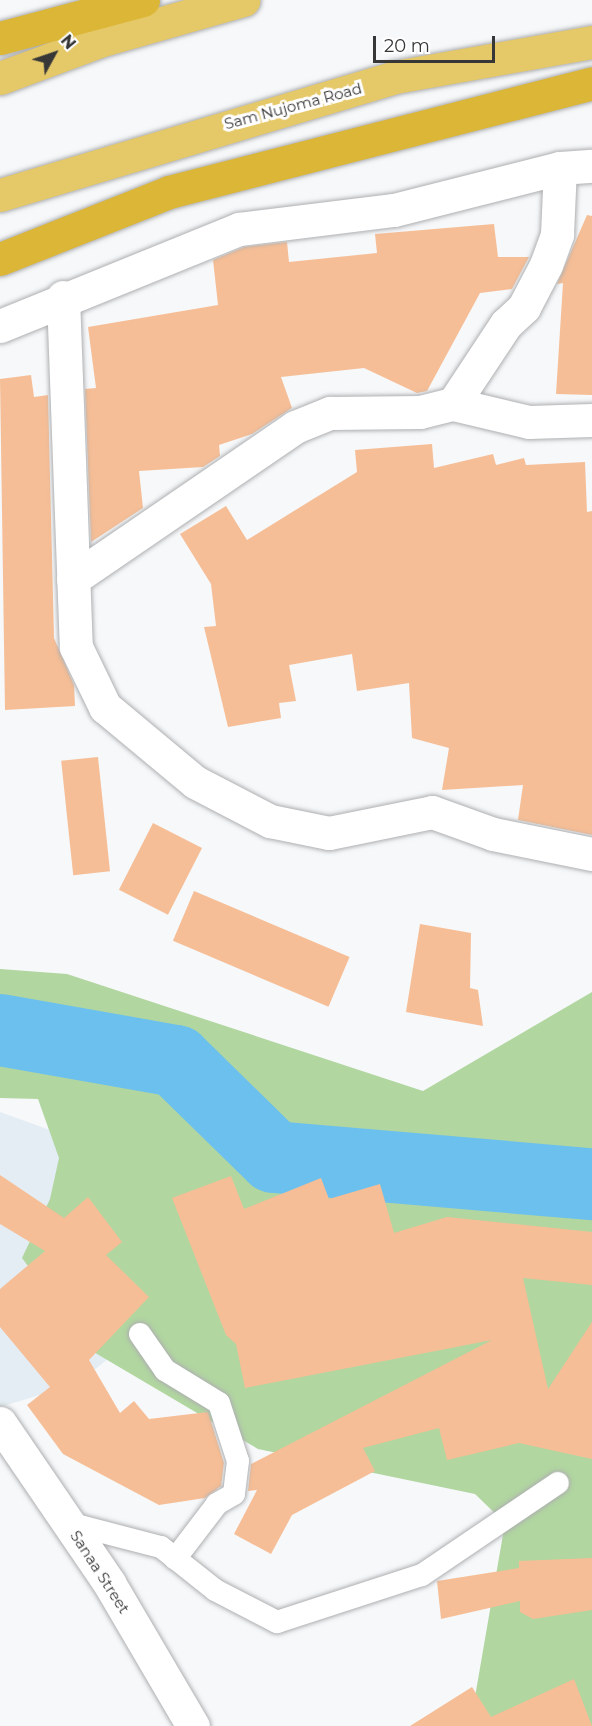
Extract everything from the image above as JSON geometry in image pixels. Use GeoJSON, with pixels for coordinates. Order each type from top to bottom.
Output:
{"type":"FeatureCollection","features":[{"type":"Feature","properties":{"kind":"highway"},"geometry":{"type":"LineString","coordinates":[[0,38],[143,0]]}},
{"type":"Feature","properties":{"kind":"highway"},"geometry":{"type":"LineString","coordinates":[[0,259],[169,192],[592,83]]}},
{"type":"Feature","properties":{"kind":"main road"},"geometry":{"type":"LineString","coordinates":[[0,78],[102,40],[243,0]]}},
{"type":"Feature","properties":{"kind":"main road","name":"Sam Nujoma Road"},"geometry":{"type":"LineString","coordinates":[[0,195],[396,77],[592,42]]}},
{"type":"Feature","properties":{"kind":"street"},"geometry":{"type":"LineString","coordinates":[[0,326],[63,297],[239,230],[394,210],[576,167],[546,265],[524,308],[506,324],[453,404]]}},
{"type":"Feature","properties":{"kind":"street"},"geometry":{"type":"LineString","coordinates":[[63,297],[76,647],[90,685],[135,735],[195,782],[270,821],[301,829],[353,830],[432,812],[493,834],[592,854]]}},
{"type":"Feature","properties":{"kind":"street"},"geometry":{"type":"LineString","coordinates":[[73,579],[295,427],[340,412],[420,412],[453,404],[529,422],[592,420]]}},
{"type":"Feature","properties":{"kind":"street","name":"Sanaa Street"},"geometry":{"type":"LineString","coordinates":[[0,1423],[68,1523],[193,1726]]}},
{"type":"Feature","properties":{"kind":"lane"},"geometry":{"type":"LineString","coordinates":[[140,1334],[165,1370],[219,1404],[238,1461],[234,1494],[217,1504],[175,1559]]}},
{"type":"Feature","properties":{"kind":"lane"},"geometry":{"type":"LineString","coordinates":[[68,1523],[130,1535],[175,1559],[242,1607],[277,1622],[422,1575],[558,1483]]}},
{"type":"Feature","properties":{"kind":"shaded area"},"geometry":{"type":"Polygon","coordinates":[[[0,1112],[69,1137],[140,1334],[76,1384],[0,1407],[0,1112]]]}},
{"type":"Feature","properties":{"kind":"green space"},"geometry":{"type":"Polygon","coordinates":[[[0,969],[67,974],[423,1091],[592,992],[592,1726],[470,1726],[505,1523],[475,1494],[258,1449],[92,1351],[22,1258],[50,1199],[59,1158],[38,1099],[0,1098],[0,969]]]}},
{"type":"Feature","properties":{"kind":"building"},"geometry":{"type":"Polygon","coordinates":[[[587,215],[592,216],[592,395],[556,394],[563,283],[557,284],[587,215]]]}},
{"type":"Feature","properties":{"kind":"building"},"geometry":{"type":"Polygon","coordinates":[[[494,224],[498,257],[529,257],[512,289],[480,293],[427,391],[417,393],[364,368],[281,377],[292,408],[252,434],[219,445],[220,456],[203,467],[139,471],[143,508],[91,542],[85,389],[96,388],[88,327],[218,305],[213,260],[244,247],[287,242],[289,262],[377,253],[375,234],[494,224]]]}},
{"type":"Feature","properties":{"kind":"building"},"geometry":{"type":"Polygon","coordinates":[[[31,375],[34,397],[48,395],[54,638],[74,685],[75,706],[5,710],[0,379],[31,375]]]}},
{"type":"Feature","properties":{"kind":"building"},"geometry":{"type":"Polygon","coordinates":[[[432,444],[434,468],[493,454],[496,465],[524,458],[526,465],[585,462],[587,512],[592,511],[592,835],[518,820],[523,785],[442,790],[449,748],[412,738],[409,683],[357,691],[352,654],[289,665],[296,701],[279,703],[281,718],[228,727],[204,627],[216,626],[211,584],[180,534],[226,506],[247,540],[357,472],[355,450],[432,444]]]}},
{"type":"Feature","properties":{"kind":"building"},"geometry":{"type":"Polygon","coordinates":[[[98,757],[110,871],[73,875],[61,761],[98,757]]]}},
{"type":"Feature","properties":{"kind":"building"},"geometry":{"type":"Polygon","coordinates":[[[153,823],[202,848],[168,915],[119,890],[153,823]]]}},
{"type":"Feature","properties":{"kind":"building"},"geometry":{"type":"Polygon","coordinates":[[[194,891],[350,957],[328,1007],[173,941],[194,891]]]}},
{"type":"Feature","properties":{"kind":"building"},"geometry":{"type":"Polygon","coordinates":[[[420,924],[471,933],[470,988],[478,990],[483,1026],[406,1012],[420,924]]]}},
{"type":"Feature","properties":{"kind":"building"},"geometry":{"type":"Polygon","coordinates":[[[0,1175],[64,1218],[88,1197],[122,1242],[106,1255],[149,1297],[89,1360],[120,1413],[134,1401],[149,1419],[208,1412],[224,1463],[221,1486],[205,1498],[159,1505],[63,1454],[27,1405],[50,1387],[0,1327],[0,1289],[45,1251],[0,1224],[0,1175]]]}},
{"type":"Feature","properties":{"kind":"building"},"geometry":{"type":"Polygon","coordinates":[[[231,1176],[244,1209],[321,1178],[329,1199],[380,1184],[394,1233],[447,1217],[592,1232],[592,1285],[523,1278],[548,1389],[592,1322],[592,1459],[519,1443],[447,1460],[439,1428],[363,1448],[375,1471],[292,1515],[271,1554],[234,1534],[257,1490],[248,1491],[251,1464],[492,1340],[245,1388],[236,1344],[226,1335],[172,1198],[231,1176]]]}},
{"type":"Feature","properties":{"kind":"building"},"geometry":{"type":"Polygon","coordinates":[[[592,1558],[592,1610],[533,1619],[520,1612],[520,1601],[441,1619],[437,1581],[519,1568],[519,1561],[592,1558]]]}},
{"type":"Feature","properties":{"kind":"building"},"geometry":{"type":"Polygon","coordinates":[[[574,1679],[592,1726],[410,1726],[472,1687],[491,1717],[574,1679]]]}},
{"type":"Feature","properties":{"kind":"waterway"},"geometry":{"type":"LineString","coordinates":[[0,1030],[176,1061],[274,1157],[592,1184]]}}]}
